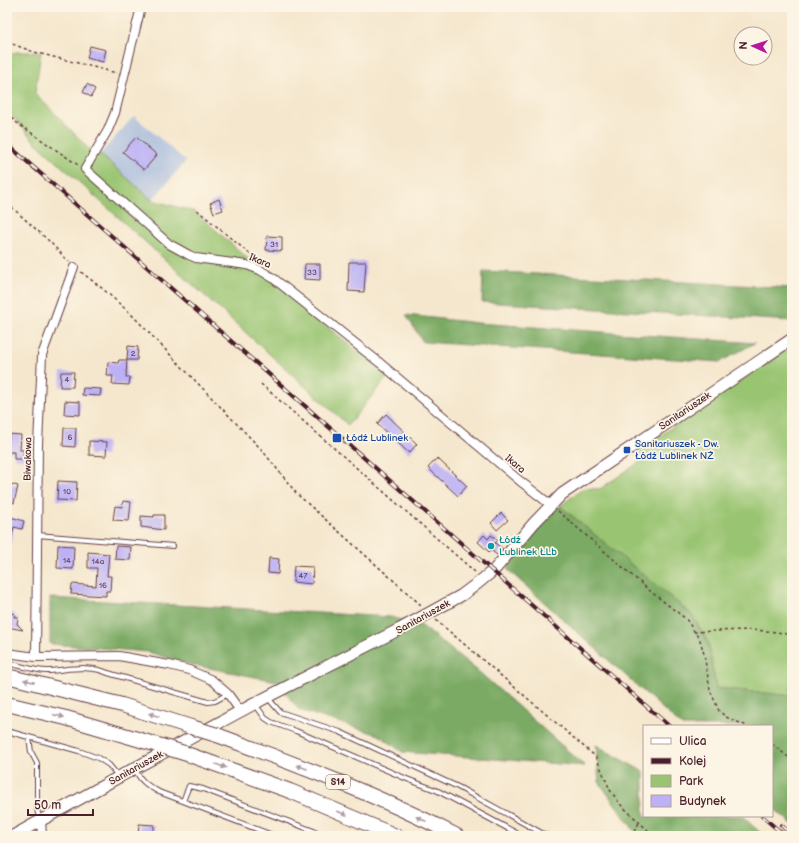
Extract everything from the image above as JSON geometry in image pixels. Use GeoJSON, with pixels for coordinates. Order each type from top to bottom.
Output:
{"type":"FeatureCollection","features":[{"type":"Feature","properties":{"kind":"highway","name":"S14"},"geometry":{"type":"LineString","coordinates":[[7,676],[122,705],[217,736],[319,774],[375,797],[457,836]]}},
{"type":"Feature","properties":{"kind":"highway"},"geometry":{"type":"LineString","coordinates":[[7,704],[66,718],[184,753],[290,791],[396,836]]}},
{"type":"Feature","properties":{"kind":"street"},"geometry":{"type":"LineString","coordinates":[[85,169],[112,123],[120,96],[141,7]]}},
{"type":"Feature","properties":{"kind":"street","name":"Ikara"},"geometry":{"type":"LineString","coordinates":[[85,169],[169,244],[179,251],[196,258],[247,265],[260,270],[273,278],[380,363],[520,481],[551,505]]}},
{"type":"Feature","properties":{"kind":"street","name":"Biwakowa"},"geometry":{"type":"LineString","coordinates":[[36,657],[38,445],[42,355],[74,267]]}},
{"type":"Feature","properties":{"kind":"street","name":"Sanitariuszek"},"geometry":{"type":"LineString","coordinates":[[13,836],[267,697],[462,595],[490,573],[501,562],[551,505],[567,490],[792,339]]}},
{"type":"Feature","properties":{"kind":"street"},"geometry":{"type":"LineString","coordinates":[[7,653],[36,657],[111,656],[150,661],[189,670],[218,684],[228,694],[241,712]]}},
{"type":"Feature","properties":{"kind":"street"},"geometry":{"type":"LineString","coordinates":[[41,820],[42,836]]}},
{"type":"Feature","properties":{"kind":"lane"},"geometry":{"type":"LineString","coordinates":[[37,535],[173,546]]}},
{"type":"Feature","properties":{"kind":"lane"},"geometry":{"type":"LineString","coordinates":[[7,663],[46,671],[69,668],[100,669],[108,673],[208,702],[215,701],[228,694]]}},
{"type":"Feature","properties":{"kind":"lane"},"geometry":{"type":"LineString","coordinates":[[267,697],[280,712],[340,732],[458,788],[547,836]]}},
{"type":"Feature","properties":{"kind":"lane"},"geometry":{"type":"LineString","coordinates":[[255,704],[265,718],[271,722],[296,731],[438,791],[522,836]]}},
{"type":"Feature","properties":{"kind":"lane"},"geometry":{"type":"LineString","coordinates":[[7,731],[79,751],[98,758],[109,764],[120,777]]}},
{"type":"Feature","properties":{"kind":"lane"},"geometry":{"type":"LineString","coordinates":[[29,737],[31,752],[37,763],[37,807],[41,820]]}},
{"type":"Feature","properties":{"kind":"lane"},"geometry":{"type":"LineString","coordinates":[[135,768],[139,777],[148,786],[275,836]]}},
{"type":"Feature","properties":{"kind":"lane"},"geometry":{"type":"LineString","coordinates":[[183,801],[189,786],[203,789],[326,836]]}},
{"type":"Feature","properties":{"kind":"path"},"geometry":{"type":"LineString","coordinates":[[7,42],[34,52],[124,75]]}},
{"type":"Feature","properties":{"kind":"path"},"geometry":{"type":"LineString","coordinates":[[7,114],[17,124],[85,169]]}},
{"type":"Feature","properties":{"kind":"path"},"geometry":{"type":"LineString","coordinates":[[7,204],[49,241],[74,267],[103,289],[131,314],[262,450],[297,494],[429,613],[596,757],[610,790],[621,805],[654,836]]}},
{"type":"Feature","properties":{"kind":"path"},"geometry":{"type":"LineString","coordinates":[[197,210],[258,261]]}},
{"type":"Feature","properties":{"kind":"path"},"geometry":{"type":"LineString","coordinates":[[261,384],[479,576]]}},
{"type":"Feature","properties":{"kind":"path"},"geometry":{"type":"LineString","coordinates":[[551,505],[639,582],[686,619],[700,640],[710,690],[719,711],[726,717],[745,725]]}},
{"type":"Feature","properties":{"kind":"path"},"geometry":{"type":"LineString","coordinates":[[694,632],[762,631],[786,633],[792,636]]}},
{"type":"Feature","properties":{"kind":"path"},"geometry":{"type":"LineString","coordinates":[[792,664],[790,674],[790,703],[792,708]]}},
{"type":"Feature","properties":{"kind":"path"},"geometry":{"type":"LineString","coordinates":[[773,745],[792,760]]}},
{"type":"Feature","properties":{"kind":"path"},"geometry":{"type":"LineString","coordinates":[[631,836],[639,822]]}},
{"type":"Feature","properties":{"kind":"shaded area"},"geometry":{"type":"Polygon","coordinates":[[[134,116],[186,161],[152,200],[100,154],[134,116]]]}},
{"type":"Feature","properties":{"kind":"green space"},"geometry":{"type":"Polygon","coordinates":[[[17,52],[41,52],[35,93],[89,149],[100,154],[152,200],[195,212],[317,319],[389,375],[348,425],[36,143],[7,110],[7,55],[17,52]]]}},
{"type":"Feature","properties":{"kind":"green space"},"geometry":{"type":"Polygon","coordinates":[[[483,271],[792,288],[792,321],[482,302],[483,271]]]}},
{"type":"Feature","properties":{"kind":"green space"},"geometry":{"type":"Polygon","coordinates":[[[406,315],[478,323],[755,343],[720,362],[423,342],[406,315]]]}},
{"type":"Feature","properties":{"kind":"green space"},"geometry":{"type":"Polygon","coordinates":[[[792,346],[792,696],[716,688],[708,642],[691,614],[560,506],[584,488],[600,489],[644,459],[639,453],[664,433],[792,346]]]}},
{"type":"Feature","properties":{"kind":"green space"},"geometry":{"type":"Polygon","coordinates":[[[560,506],[691,614],[708,642],[716,688],[792,696],[792,824],[773,808],[773,725],[681,725],[507,569],[553,508],[560,506]]]}},
{"type":"Feature","properties":{"kind":"green space"},"geometry":{"type":"Polygon","coordinates":[[[50,598],[391,617],[422,626],[478,671],[585,766],[402,752],[379,735],[299,710],[276,681],[188,664],[148,652],[50,644],[50,598]]]}},
{"type":"Feature","properties":{"kind":"green space"},"geometry":{"type":"Polygon","coordinates":[[[596,745],[643,771],[643,817],[743,817],[764,836],[638,836],[599,782],[596,745]]]}},
{"type":"Feature","properties":{"kind":"building"},"geometry":{"type":"Polygon","coordinates":[[[90,46],[106,50],[103,62],[87,58],[90,46]]]}},
{"type":"Feature","properties":{"kind":"building"},"geometry":{"type":"Polygon","coordinates":[[[87,84],[95,89],[91,97],[83,92],[87,84]]]}},
{"type":"Feature","properties":{"kind":"building"},"geometry":{"type":"Polygon","coordinates":[[[136,137],[157,155],[144,170],[123,152],[136,137]]]}},
{"type":"Feature","properties":{"kind":"building"},"geometry":{"type":"Polygon","coordinates":[[[219,199],[223,210],[214,213],[210,203],[219,199]]]}},
{"type":"Feature","properties":{"kind":"building"},"geometry":{"type":"Polygon","coordinates":[[[267,236],[282,237],[282,251],[266,250],[267,236]]]}},
{"type":"Feature","properties":{"kind":"building"},"geometry":{"type":"Polygon","coordinates":[[[349,262],[366,262],[364,292],[348,291],[349,262]]]}},
{"type":"Feature","properties":{"kind":"building"},"geometry":{"type":"Polygon","coordinates":[[[305,264],[320,264],[320,280],[304,279],[305,264]]]}},
{"type":"Feature","properties":{"kind":"building"},"geometry":{"type":"Polygon","coordinates":[[[128,346],[138,347],[137,360],[127,360],[128,346]]]}},
{"type":"Feature","properties":{"kind":"building"},"geometry":{"type":"Polygon","coordinates":[[[119,360],[127,360],[126,377],[130,377],[129,385],[112,384],[113,376],[107,376],[108,362],[118,363],[119,360]]]}},
{"type":"Feature","properties":{"kind":"building"},"geometry":{"type":"Polygon","coordinates":[[[61,372],[74,372],[73,387],[60,387],[61,372]]]}},
{"type":"Feature","properties":{"kind":"building"},"geometry":{"type":"Polygon","coordinates":[[[83,388],[101,389],[100,396],[82,395],[83,388]]]}},
{"type":"Feature","properties":{"kind":"building"},"geometry":{"type":"Polygon","coordinates":[[[65,401],[80,402],[80,415],[64,414],[65,401]]]}},
{"type":"Feature","properties":{"kind":"building"},"geometry":{"type":"Polygon","coordinates":[[[386,414],[417,444],[409,453],[377,424],[386,414]]]}},
{"type":"Feature","properties":{"kind":"building"},"geometry":{"type":"Polygon","coordinates":[[[64,428],[76,428],[75,447],[63,446],[64,428]]]}},
{"type":"Feature","properties":{"kind":"building"},"geometry":{"type":"Polygon","coordinates":[[[9,434],[21,435],[20,450],[24,450],[23,459],[14,459],[14,452],[8,452],[9,434]]]}},
{"type":"Feature","properties":{"kind":"building"},"geometry":{"type":"Polygon","coordinates":[[[89,441],[107,442],[106,456],[89,455],[89,441]]]}},
{"type":"Feature","properties":{"kind":"building"},"geometry":{"type":"Polygon","coordinates":[[[437,458],[467,486],[458,496],[428,468],[437,458]]]}},
{"type":"Feature","properties":{"kind":"building"},"geometry":{"type":"Polygon","coordinates":[[[58,481],[77,482],[76,501],[57,500],[58,481]]]}},
{"type":"Feature","properties":{"kind":"building"},"geometry":{"type":"Polygon","coordinates":[[[7,483],[18,486],[14,503],[7,501],[7,483]]]}},
{"type":"Feature","properties":{"kind":"building"},"geometry":{"type":"Polygon","coordinates":[[[123,501],[131,502],[129,521],[113,520],[115,506],[122,507],[123,501]]]}},
{"type":"Feature","properties":{"kind":"building"},"geometry":{"type":"Polygon","coordinates":[[[501,513],[508,520],[497,530],[491,523],[501,513]]]}},
{"type":"Feature","properties":{"kind":"building"},"geometry":{"type":"Polygon","coordinates":[[[154,515],[164,515],[164,530],[141,527],[141,516],[154,517],[154,515]]]}},
{"type":"Feature","properties":{"kind":"building"},"geometry":{"type":"Polygon","coordinates":[[[7,516],[24,521],[22,529],[14,527],[10,545],[7,545],[7,516]]]}},
{"type":"Feature","properties":{"kind":"building","name":"Łódź Lublinek ŁLb"},"geometry":{"type":"Polygon","coordinates":[[[484,535],[488,539],[491,535],[498,540],[495,543],[503,549],[497,555],[491,550],[489,552],[478,542],[484,535]]]}},
{"type":"Feature","properties":{"kind":"building"},"geometry":{"type":"Polygon","coordinates":[[[58,545],[74,546],[73,569],[57,568],[58,545]]]}},
{"type":"Feature","properties":{"kind":"building"},"geometry":{"type":"Polygon","coordinates":[[[116,546],[131,547],[130,560],[115,559],[116,546]]]}},
{"type":"Feature","properties":{"kind":"building"},"geometry":{"type":"Polygon","coordinates":[[[88,552],[109,554],[107,576],[111,576],[110,591],[106,591],[106,596],[71,594],[72,584],[96,586],[97,568],[88,568],[88,552]]]}},
{"type":"Feature","properties":{"kind":"building"},"geometry":{"type":"Polygon","coordinates":[[[269,558],[279,559],[278,574],[268,573],[269,558]]]}},
{"type":"Feature","properties":{"kind":"building"},"geometry":{"type":"Polygon","coordinates":[[[294,566],[313,567],[312,584],[293,582],[294,566]]]}},
{"type":"Feature","properties":{"kind":"building"},"geometry":{"type":"Polygon","coordinates":[[[7,612],[15,614],[14,617],[18,617],[17,624],[23,630],[7,627],[7,612]]]}},
{"type":"Feature","properties":{"kind":"building"},"geometry":{"type":"Polygon","coordinates":[[[139,824],[154,825],[154,836],[138,836],[139,824]]]}},
{"type":"Feature","properties":{"kind":"railway"},"geometry":{"type":"LineString","coordinates":[[7,144],[668,725]]}},
{"type":"Feature","properties":{"kind":"railway"},"geometry":{"type":"LineString","coordinates":[[763,817],[785,836]]}},
{"type":"Feature","properties":{"kind":"railway"},"geometry":{"type":"LineString","coordinates":[[781,825],[792,835]]}},
{"type":"Feature","properties":{"kind":"place","name":"Łódź Lublinek"},"geometry":{"type":"Point","coordinates":[337,438]}},
{"type":"Feature","properties":{"kind":"place","name":"Sanitariuszek - Dw. Łódź Lublinek NŻ"},"geometry":{"type":"Point","coordinates":[627,450]}},
{"type":"Feature","properties":{"kind":"place","name":"Łódź Lublinek ŁLb"},"geometry":{"type":"Point","coordinates":[491,546]}}]}
